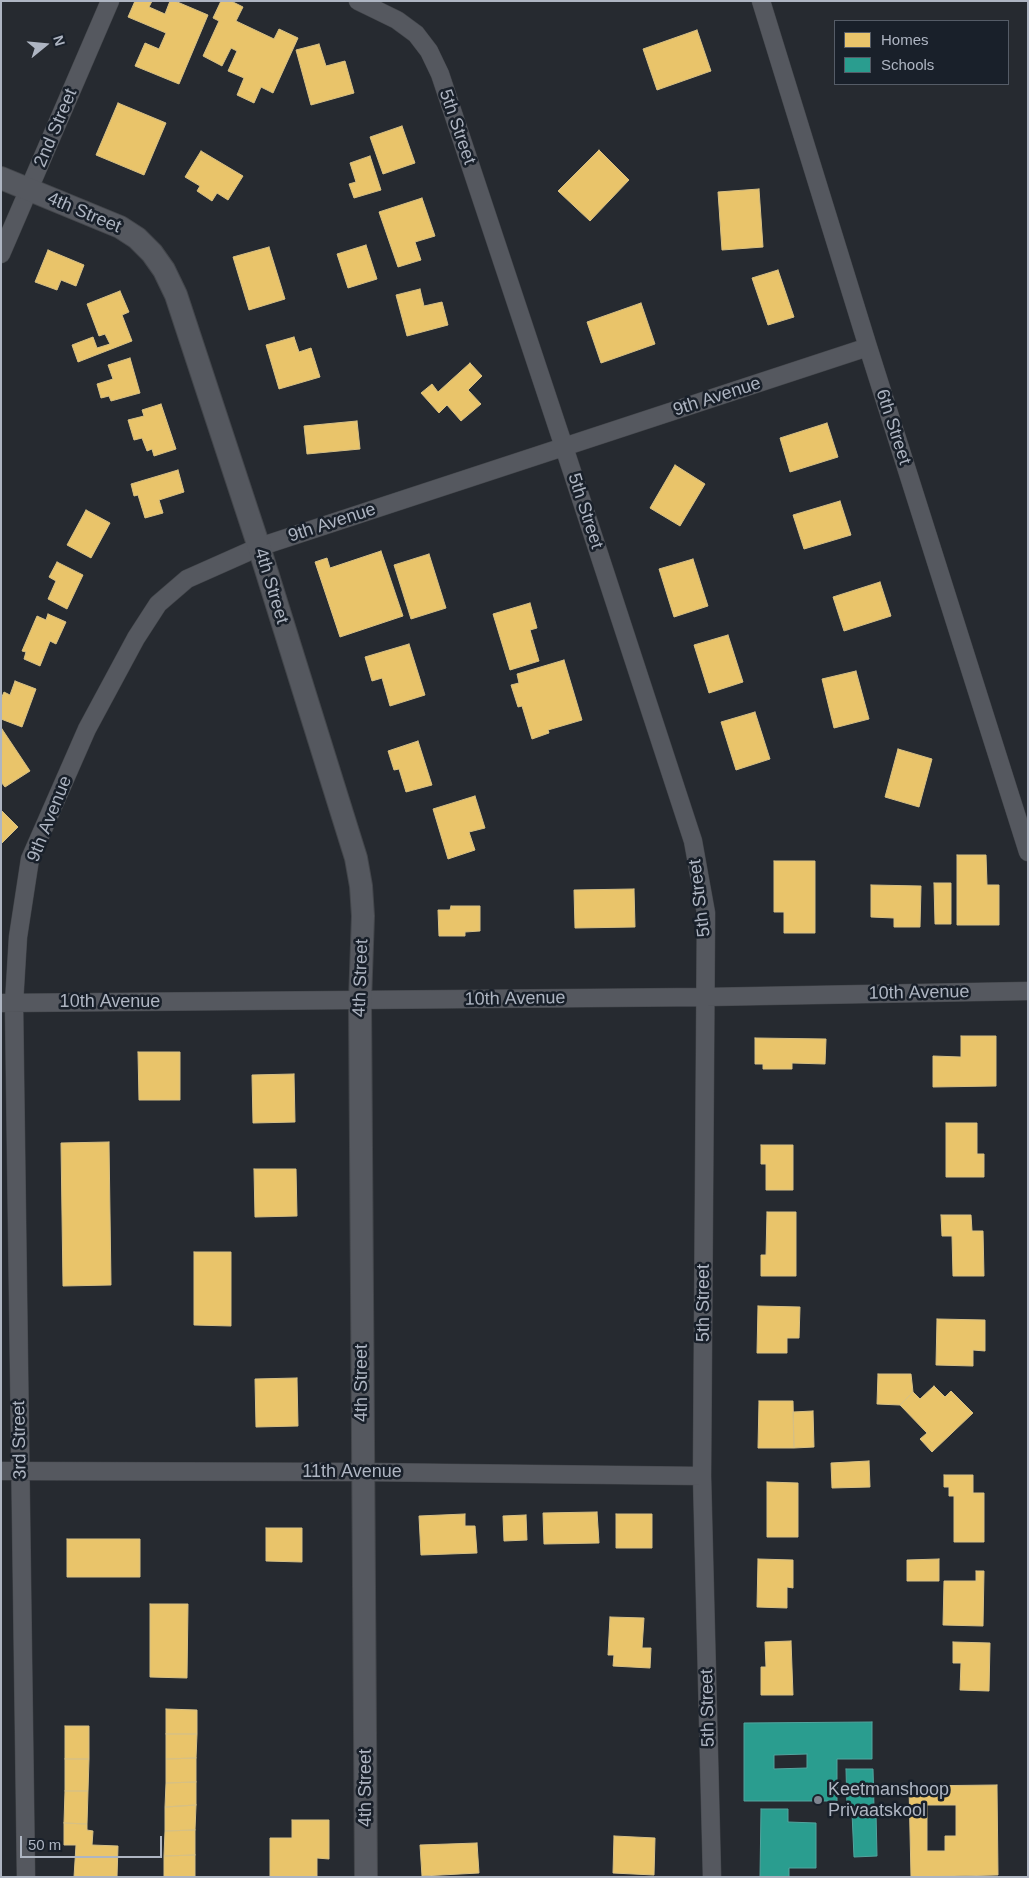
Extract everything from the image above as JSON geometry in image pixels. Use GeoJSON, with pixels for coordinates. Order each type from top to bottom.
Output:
{"type":"FeatureCollection","features":[{"type":"Feature","properties":{"kind":"street","name":"2nd Street"},"geometry":{"type":"LineString","coordinates":[[1,254],[110,1]]}},
{"type":"Feature","properties":{"kind":"street","name":"5th Street"},"geometry":{"type":"LineString","coordinates":[[358,1],[397,20],[416,34],[429,51],[440,74],[693,841],[706,913],[702,1476],[712,1877]]}},
{"type":"Feature","properties":{"kind":"street","name":"6th Street"},"geometry":{"type":"LineString","coordinates":[[761,1],[1028,852]]}},
{"type":"Feature","properties":{"kind":"street","name":"4th Street"},"geometry":{"type":"LineString","coordinates":[[1,178],[120,227],[137,238],[152,253],[164,270],[176,295],[259,547],[356,858],[361,886],[363,916],[360,1001],[366,1877]]}},
{"type":"Feature","properties":{"kind":"street","name":"9th Avenue"},"geometry":{"type":"LineString","coordinates":[[8,1002],[30,859],[88,729],[136,638],[158,604],[187,579],[259,547],[868,347]]}},
{"type":"Feature","properties":{"kind":"street","name":"10th Avenue"},"geometry":{"type":"LineString","coordinates":[[8,1002],[360,1001],[1028,991]]}},
{"type":"Feature","properties":{"kind":"street","name":"3rd Street"},"geometry":{"type":"LineString","coordinates":[[8,1002],[21,1471],[26,1877]]}},
{"type":"Feature","properties":{"kind":"street","name":"11th Avenue"},"geometry":{"type":"LineString","coordinates":[[1,1471],[363,1472],[702,1476]]}},
{"type":"Feature","properties":{"kind":"building: Homes"},"geometry":{"type":"Polygon","coordinates":[[[135,1],[152,1],[149,7],[165,14],[170,1],[175,1],[208,15],[179,84],[135,66],[145,43],[159,49],[166,33],[128,17],[135,1]]]}},
{"type":"Feature","properties":{"kind":"building: Homes"},"geometry":{"type":"Polygon","coordinates":[[[221,1],[231,1],[243,7],[236,21],[274,39],[279,29],[298,38],[273,93],[261,87],[254,103],[237,95],[244,78],[228,71],[237,51],[231,48],[222,66],[203,56],[219,21],[213,18],[221,1]]]}},
{"type":"Feature","properties":{"kind":"building: Homes"},"geometry":{"type":"Polygon","coordinates":[[[697,30],[711,71],[657,90],[643,49],[697,30]]]}},
{"type":"Feature","properties":{"kind":"building: Homes"},"geometry":{"type":"Polygon","coordinates":[[[319,44],[326,66],[345,61],[354,93],[311,105],[296,50],[319,44]]]}},
{"type":"Feature","properties":{"kind":"building: Homes"},"geometry":{"type":"Polygon","coordinates":[[[118,103],[166,123],[144,175],[96,155],[118,103]]]}},
{"type":"Feature","properties":{"kind":"building: Homes"},"geometry":{"type":"Polygon","coordinates":[[[402,126],[415,163],[383,174],[370,137],[402,126]]]}},
{"type":"Feature","properties":{"kind":"building: Homes"},"geometry":{"type":"Polygon","coordinates":[[[599,150],[629,180],[590,221],[558,191],[599,150]]]}},
{"type":"Feature","properties":{"kind":"building: Homes"},"geometry":{"type":"Polygon","coordinates":[[[201,151],[243,176],[228,200],[217,193],[212,201],[197,191],[200,186],[185,177],[201,151]]]}},
{"type":"Feature","properties":{"kind":"building: Homes"},"geometry":{"type":"Polygon","coordinates":[[[370,156],[381,190],[354,198],[349,184],[356,182],[350,163],[370,156]]]}},
{"type":"Feature","properties":{"kind":"building: Homes"},"geometry":{"type":"Polygon","coordinates":[[[759,189],[763,247],[722,250],[718,192],[759,189]]]}},
{"type":"Feature","properties":{"kind":"building: Homes"},"geometry":{"type":"Polygon","coordinates":[[[422,198],[435,236],[415,242],[421,260],[398,267],[379,212],[422,198]]]}},
{"type":"Feature","properties":{"kind":"building: Homes"},"geometry":{"type":"Polygon","coordinates":[[[366,245],[377,279],[348,288],[337,254],[366,245]]]}},
{"type":"Feature","properties":{"kind":"building: Homes"},"geometry":{"type":"Polygon","coordinates":[[[269,247],[285,299],[249,310],[233,257],[269,247]]]}},
{"type":"Feature","properties":{"kind":"building: Homes"},"geometry":{"type":"Polygon","coordinates":[[[48,250],[84,265],[76,286],[61,280],[57,290],[35,282],[48,250]]]}},
{"type":"Feature","properties":{"kind":"building: Homes"},"geometry":{"type":"Polygon","coordinates":[[[778,270],[794,317],[768,325],[752,278],[778,270]]]}},
{"type":"Feature","properties":{"kind":"building: Homes"},"geometry":{"type":"Polygon","coordinates":[[[420,289],[424,306],[442,302],[448,325],[407,336],[396,295],[420,289]]]}},
{"type":"Feature","properties":{"kind":"building: Homes"},"geometry":{"type":"Polygon","coordinates":[[[120,291],[129,312],[122,315],[132,341],[78,362],[72,345],[93,337],[97,348],[110,344],[105,334],[99,336],[87,304],[120,291]]]}},
{"type":"Feature","properties":{"kind":"building: Homes"},"geometry":{"type":"Polygon","coordinates":[[[641,303],[655,344],[601,363],[587,322],[641,303]]]}},
{"type":"Feature","properties":{"kind":"building: Homes"},"geometry":{"type":"Polygon","coordinates":[[[294,337],[299,352],[311,348],[320,377],[279,389],[266,345],[294,337]]]}},
{"type":"Feature","properties":{"kind":"building: Homes"},"geometry":{"type":"Polygon","coordinates":[[[130,358],[140,393],[111,401],[109,396],[101,398],[97,384],[113,379],[108,365],[130,358]]]}},
{"type":"Feature","properties":{"kind":"building: Homes"},"geometry":{"type":"Polygon","coordinates":[[[470,363],[482,376],[468,390],[481,404],[461,421],[447,405],[439,413],[421,393],[432,384],[438,392],[470,363]]]}},
{"type":"Feature","properties":{"kind":"building: Homes"},"geometry":{"type":"Polygon","coordinates":[[[161,404],[176,449],[154,456],[152,449],[147,451],[142,438],[134,440],[128,420],[144,416],[142,410],[161,404]]]}},
{"type":"Feature","properties":{"kind":"building: Homes"},"geometry":{"type":"Polygon","coordinates":[[[357,421],[360,449],[307,454],[304,426],[357,421]]]}},
{"type":"Feature","properties":{"kind":"building: Homes"},"geometry":{"type":"Polygon","coordinates":[[[827,423],[838,457],[790,472],[780,438],[827,423]]]}},
{"type":"Feature","properties":{"kind":"building: Homes"},"geometry":{"type":"Polygon","coordinates":[[[675,465],[705,484],[680,526],[650,508],[675,465]]]}},
{"type":"Feature","properties":{"kind":"building: Homes"},"geometry":{"type":"Polygon","coordinates":[[[178,470],[184,492],[159,500],[163,513],[145,518],[138,495],[134,496],[131,484],[178,470]]]}},
{"type":"Feature","properties":{"kind":"building: Homes"},"geometry":{"type":"Polygon","coordinates":[[[840,501],[851,535],[804,549],[793,515],[840,501]]]}},
{"type":"Feature","properties":{"kind":"building: Homes"},"geometry":{"type":"Polygon","coordinates":[[[86,510],[110,523],[91,558],[67,545],[86,510]]]}},
{"type":"Feature","properties":{"kind":"building: Homes"},"geometry":{"type":"Polygon","coordinates":[[[381,551],[403,616],[340,637],[315,562],[327,558],[330,568],[381,551]]]}},
{"type":"Feature","properties":{"kind":"building: Homes"},"geometry":{"type":"Polygon","coordinates":[[[429,554],[446,608],[411,619],[394,565],[429,554]]]}},
{"type":"Feature","properties":{"kind":"building: Homes"},"geometry":{"type":"Polygon","coordinates":[[[693,559],[708,606],[674,617],[659,569],[693,559]]]}},
{"type":"Feature","properties":{"kind":"building: Homes"},"geometry":{"type":"Polygon","coordinates":[[[57,562],[83,575],[67,609],[48,599],[56,581],[49,577],[57,562]]]}},
{"type":"Feature","properties":{"kind":"building: Homes"},"geometry":{"type":"Polygon","coordinates":[[[880,582],[891,616],[844,631],[833,597],[880,582]]]}},
{"type":"Feature","properties":{"kind":"building: Homes"},"geometry":{"type":"Polygon","coordinates":[[[530,603],[537,628],[530,630],[539,661],[510,670],[493,614],[530,603]]]}},
{"type":"Feature","properties":{"kind":"building: Homes"},"geometry":{"type":"Polygon","coordinates":[[[48,614],[66,622],[56,644],[50,641],[40,666],[24,659],[26,652],[22,651],[37,616],[46,620],[48,614]]]}},
{"type":"Feature","properties":{"kind":"building: Homes"},"geometry":{"type":"Polygon","coordinates":[[[728,635],[743,682],[709,693],[694,645],[728,635]]]}},
{"type":"Feature","properties":{"kind":"building: Homes"},"geometry":{"type":"Polygon","coordinates":[[[409,644],[425,695],[390,706],[382,678],[372,681],[365,657],[409,644]]]}},
{"type":"Feature","properties":{"kind":"building: Homes"},"geometry":{"type":"Polygon","coordinates":[[[564,660],[582,720],[548,730],[549,733],[532,739],[522,706],[518,707],[511,685],[519,683],[517,674],[564,660]]]}},
{"type":"Feature","properties":{"kind":"building: Homes"},"geometry":{"type":"Polygon","coordinates":[[[856,671],[869,719],[834,728],[822,679],[856,671]]]}},
{"type":"Feature","properties":{"kind":"building: Homes"},"geometry":{"type":"Polygon","coordinates":[[[15,681],[36,689],[22,727],[1,719],[1,699],[4,692],[10,695],[15,681]]]}},
{"type":"Feature","properties":{"kind":"building: Homes"},"geometry":{"type":"Polygon","coordinates":[[[755,712],[770,759],[736,770],[721,722],[755,712]]]}},
{"type":"Feature","properties":{"kind":"building: Homes"},"geometry":{"type":"Polygon","coordinates":[[[2,729],[30,771],[5,787],[1,782],[2,729]]]}},
{"type":"Feature","properties":{"kind":"building: Homes"},"geometry":{"type":"Polygon","coordinates":[[[418,741],[432,785],[406,792],[399,769],[394,770],[388,751],[418,741]]]}},
{"type":"Feature","properties":{"kind":"building: Homes"},"geometry":{"type":"Polygon","coordinates":[[[898,749],[932,759],[919,807],[885,797],[898,749]]]}},
{"type":"Feature","properties":{"kind":"building: Homes"},"geometry":{"type":"Polygon","coordinates":[[[475,796],[485,828],[469,832],[475,850],[448,859],[433,809],[475,796]]]}},
{"type":"Feature","properties":{"kind":"building: Homes"},"geometry":{"type":"Polygon","coordinates":[[[1,810],[18,827],[1,844],[1,810]]]}},
{"type":"Feature","properties":{"kind":"building: Homes"},"geometry":{"type":"Polygon","coordinates":[[[957,855],[986,855],[987,885],[999,885],[999,925],[957,925],[957,855]]]}},
{"type":"Feature","properties":{"kind":"building: Homes"},"geometry":{"type":"Polygon","coordinates":[[[774,861],[815,861],[815,933],[784,933],[784,912],[774,912],[774,861]]]}},
{"type":"Feature","properties":{"kind":"building: Homes"},"geometry":{"type":"Polygon","coordinates":[[[934,883],[951,883],[951,924],[935,924],[934,883]]]}},
{"type":"Feature","properties":{"kind":"building: Homes"},"geometry":{"type":"Polygon","coordinates":[[[871,885],[921,886],[920,927],[894,927],[894,918],[871,917],[871,885]]]}},
{"type":"Feature","properties":{"kind":"building: Homes"},"geometry":{"type":"Polygon","coordinates":[[[634,889],[635,927],[575,928],[574,890],[634,889]]]}},
{"type":"Feature","properties":{"kind":"building: Homes"},"geometry":{"type":"Polygon","coordinates":[[[451,906],[480,906],[480,931],[465,932],[465,936],[439,936],[438,910],[450,910],[451,906]]]}},
{"type":"Feature","properties":{"kind":"building: Homes"},"geometry":{"type":"Polygon","coordinates":[[[961,1036],[996,1036],[996,1086],[933,1087],[933,1056],[961,1057],[961,1036]]]}},
{"type":"Feature","properties":{"kind":"building: Homes"},"geometry":{"type":"Polygon","coordinates":[[[755,1038],[826,1039],[825,1064],[792,1063],[792,1069],[763,1069],[763,1064],[755,1064],[755,1038]]]}},
{"type":"Feature","properties":{"kind":"building: Homes"},"geometry":{"type":"Polygon","coordinates":[[[138,1052],[180,1052],[180,1100],[139,1100],[138,1052]]]}},
{"type":"Feature","properties":{"kind":"building: Homes"},"geometry":{"type":"Polygon","coordinates":[[[294,1074],[295,1122],[253,1123],[252,1075],[294,1074]]]}},
{"type":"Feature","properties":{"kind":"building: Homes"},"geometry":{"type":"Polygon","coordinates":[[[946,1123],[977,1123],[977,1154],[984,1154],[984,1177],[946,1177],[946,1123]]]}},
{"type":"Feature","properties":{"kind":"building: Homes"},"geometry":{"type":"Polygon","coordinates":[[[109,1142],[111,1285],[63,1286],[61,1143],[109,1142]]]}},
{"type":"Feature","properties":{"kind":"building: Homes"},"geometry":{"type":"Polygon","coordinates":[[[761,1145],[793,1145],[793,1190],[766,1190],[766,1164],[761,1164],[761,1145]]]}},
{"type":"Feature","properties":{"kind":"building: Homes"},"geometry":{"type":"Polygon","coordinates":[[[254,1169],[296,1169],[297,1216],[255,1217],[254,1169]]]}},
{"type":"Feature","properties":{"kind":"building: Homes"},"geometry":{"type":"Polygon","coordinates":[[[767,1212],[796,1212],[796,1276],[761,1276],[761,1255],[766,1255],[767,1212]]]}},
{"type":"Feature","properties":{"kind":"building: Homes"},"geometry":{"type":"Polygon","coordinates":[[[941,1215],[971,1215],[972,1231],[983,1231],[984,1276],[953,1276],[952,1236],[942,1236],[941,1215]]]}},
{"type":"Feature","properties":{"kind":"building: Homes"},"geometry":{"type":"Polygon","coordinates":[[[194,1252],[231,1252],[231,1326],[194,1325],[194,1252]]]}},
{"type":"Feature","properties":{"kind":"building: Homes"},"geometry":{"type":"Polygon","coordinates":[[[758,1306],[800,1307],[799,1338],[787,1338],[787,1353],[757,1353],[758,1306]]]}},
{"type":"Feature","properties":{"kind":"building: Homes"},"geometry":{"type":"Polygon","coordinates":[[[937,1319],[985,1320],[985,1351],[973,1350],[973,1366],[936,1365],[937,1319]]]}},
{"type":"Feature","properties":{"kind":"building: Homes"},"geometry":{"type":"Polygon","coordinates":[[[878,1374],[911,1374],[913,1392],[900,1405],[877,1404],[878,1374]]]}},
{"type":"Feature","properties":{"kind":"building: Homes"},"geometry":{"type":"Polygon","coordinates":[[[297,1378],[298,1426],[256,1427],[255,1379],[297,1378]]]}},
{"type":"Feature","properties":{"kind":"building: Homes"},"geometry":{"type":"Polygon","coordinates":[[[934,1386],[945,1397],[951,1391],[973,1413],[932,1452],[920,1439],[927,1433],[900,1405],[913,1392],[920,1399],[934,1386]]]}},
{"type":"Feature","properties":{"kind":"building: Homes"},"geometry":{"type":"Polygon","coordinates":[[[759,1401],[793,1401],[794,1448],[758,1448],[759,1401]]]}},
{"type":"Feature","properties":{"kind":"building: Homes"},"geometry":{"type":"Polygon","coordinates":[[[813,1411],[814,1447],[794,1448],[793,1412],[813,1411]]]}},
{"type":"Feature","properties":{"kind":"building: Homes"},"geometry":{"type":"Polygon","coordinates":[[[869,1461],[870,1487],[832,1488],[831,1463],[869,1461]]]}},
{"type":"Feature","properties":{"kind":"building: Homes"},"geometry":{"type":"Polygon","coordinates":[[[944,1475],[973,1475],[973,1493],[984,1493],[984,1542],[954,1542],[954,1496],[949,1496],[949,1487],[944,1487],[944,1475]]]}},
{"type":"Feature","properties":{"kind":"building: Homes"},"geometry":{"type":"Polygon","coordinates":[[[767,1482],[798,1483],[798,1537],[767,1537],[767,1482]]]}},
{"type":"Feature","properties":{"kind":"building: Homes"},"geometry":{"type":"Polygon","coordinates":[[[597,1512],[599,1543],[544,1544],[543,1513],[597,1512]]]}},
{"type":"Feature","properties":{"kind":"building: Homes"},"geometry":{"type":"Polygon","coordinates":[[[465,1514],[465,1526],[475,1526],[477,1553],[421,1555],[419,1516],[465,1514]]]}},
{"type":"Feature","properties":{"kind":"building: Homes"},"geometry":{"type":"Polygon","coordinates":[[[616,1514],[652,1514],[652,1548],[616,1548],[616,1514]]]}},
{"type":"Feature","properties":{"kind":"building: Homes"},"geometry":{"type":"Polygon","coordinates":[[[526,1515],[527,1540],[504,1541],[503,1516],[526,1515]]]}},
{"type":"Feature","properties":{"kind":"building: Homes"},"geometry":{"type":"Polygon","coordinates":[[[266,1528],[302,1528],[302,1562],[266,1561],[266,1528]]]}},
{"type":"Feature","properties":{"kind":"building: Homes"},"geometry":{"type":"Polygon","coordinates":[[[67,1539],[140,1539],[140,1577],[67,1577],[67,1539]]]}},
{"type":"Feature","properties":{"kind":"building: Homes"},"geometry":{"type":"Polygon","coordinates":[[[758,1559],[793,1560],[793,1588],[787,1587],[787,1608],[757,1607],[758,1559]]]}},
{"type":"Feature","properties":{"kind":"building: Homes"},"geometry":{"type":"Polygon","coordinates":[[[939,1559],[939,1581],[907,1581],[907,1560],[939,1559]]]}},
{"type":"Feature","properties":{"kind":"building: Homes"},"geometry":{"type":"Polygon","coordinates":[[[976,1571],[984,1571],[983,1626],[943,1625],[944,1581],[976,1581],[976,1571]]]}},
{"type":"Feature","properties":{"kind":"building: Homes"},"geometry":{"type":"Polygon","coordinates":[[[150,1604],[188,1604],[187,1678],[150,1677],[150,1604]]]}},
{"type":"Feature","properties":{"kind":"building: Homes"},"geometry":{"type":"Polygon","coordinates":[[[610,1617],[644,1618],[642,1648],[651,1648],[650,1668],[613,1666],[614,1655],[608,1655],[610,1617]]]}},
{"type":"Feature","properties":{"kind":"building: Homes"},"geometry":{"type":"Polygon","coordinates":[[[791,1641],[793,1695],[761,1695],[761,1667],[766,1667],[765,1642],[791,1641]]]}},
{"type":"Feature","properties":{"kind":"building: Homes"},"geometry":{"type":"Polygon","coordinates":[[[953,1642],[990,1643],[989,1691],[960,1690],[961,1663],[953,1663],[953,1642]]]}},
{"type":"Feature","properties":{"kind":"building: Homes"},"geometry":{"type":"Polygon","coordinates":[[[166,1709],[197,1710],[197,1734],[166,1734],[166,1709]]]}},
{"type":"Feature","properties":{"kind":"building: Homes"},"geometry":{"type":"Polygon","coordinates":[[[65,1726],[89,1726],[89,1759],[65,1759],[65,1726]]]}},
{"type":"Feature","properties":{"kind":"building: Homes"},"geometry":{"type":"Polygon","coordinates":[[[166,1734],[197,1734],[196,1758],[166,1759],[166,1734]]]}},
{"type":"Feature","properties":{"kind":"building: Homes"},"geometry":{"type":"Polygon","coordinates":[[[196,1758],[196,1782],[166,1783],[166,1759],[196,1758]]]}},
{"type":"Feature","properties":{"kind":"building: Homes"},"geometry":{"type":"Polygon","coordinates":[[[65,1759],[89,1759],[88,1791],[65,1791],[65,1759]]]}},
{"type":"Feature","properties":{"kind":"building: Homes"},"geometry":{"type":"Polygon","coordinates":[[[196,1782],[196,1805],[165,1807],[166,1783],[196,1782]]]}},
{"type":"Feature","properties":{"kind":"building: Homes"},"geometry":{"type":"Polygon","coordinates":[[[997,1785],[998,1875],[911,1877],[909,1786],[997,1785]],[[927,1805],[927,1851],[945,1851],[945,1836],[956,1836],[956,1805],[927,1805]]]}},
{"type":"Feature","properties":{"kind":"building: Homes"},"geometry":{"type":"Polygon","coordinates":[[[65,1791],[88,1791],[87,1824],[64,1823],[65,1791]]]}},
{"type":"Feature","properties":{"kind":"building: Homes"},"geometry":{"type":"Polygon","coordinates":[[[196,1805],[195,1830],[165,1831],[165,1807],[196,1805]]]}},
{"type":"Feature","properties":{"kind":"building: Homes"},"geometry":{"type":"Polygon","coordinates":[[[292,1820],[329,1820],[329,1859],[317,1858],[317,1877],[270,1877],[270,1838],[292,1838],[292,1820]]]}},
{"type":"Feature","properties":{"kind":"building: Homes"},"geometry":{"type":"Polygon","coordinates":[[[64,1823],[87,1824],[87,1830],[93,1831],[92,1845],[118,1846],[117,1877],[74,1877],[76,1845],[64,1845],[64,1823]]]}},
{"type":"Feature","properties":{"kind":"building: Homes"},"geometry":{"type":"Polygon","coordinates":[[[195,1830],[195,1855],[164,1856],[165,1831],[195,1830]]]}},
{"type":"Feature","properties":{"kind":"building: Homes"},"geometry":{"type":"Polygon","coordinates":[[[614,1836],[655,1838],[654,1875],[613,1873],[614,1836]]]}},
{"type":"Feature","properties":{"kind":"building: Homes"},"geometry":{"type":"Polygon","coordinates":[[[477,1843],[479,1873],[422,1876],[420,1845],[477,1843]]]}},
{"type":"Feature","properties":{"kind":"building: Homes"},"geometry":{"type":"Polygon","coordinates":[[[195,1855],[195,1877],[164,1877],[164,1856],[195,1855]]]}},
{"type":"Feature","properties":{"kind":"building: Schools"},"geometry":{"type":"Polygon","coordinates":[[[872,1722],[872,1759],[837,1759],[837,1801],[744,1801],[744,1723],[872,1722]],[[807,1754],[774,1755],[774,1769],[807,1768],[807,1754]]]}},
{"type":"Feature","properties":{"kind":"building: Schools"},"geometry":{"type":"Polygon","coordinates":[[[846,1769],[873,1769],[874,1807],[847,1808],[846,1769]]]}},
{"type":"Feature","properties":{"kind":"building: Schools"},"geometry":{"type":"Polygon","coordinates":[[[761,1809],[788,1809],[788,1822],[816,1823],[816,1868],[789,1868],[789,1877],[760,1877],[761,1809]]]}},
{"type":"Feature","properties":{"kind":"building: Schools"},"geometry":{"type":"Polygon","coordinates":[[[876,1812],[877,1856],[854,1857],[852,1813],[876,1812]]]}},
{"type":"Feature","properties":{"kind":"place","name":"Keetmanshoop Privaatskool"},"geometry":{"type":"Point","coordinates":[818,1800]}}]}
